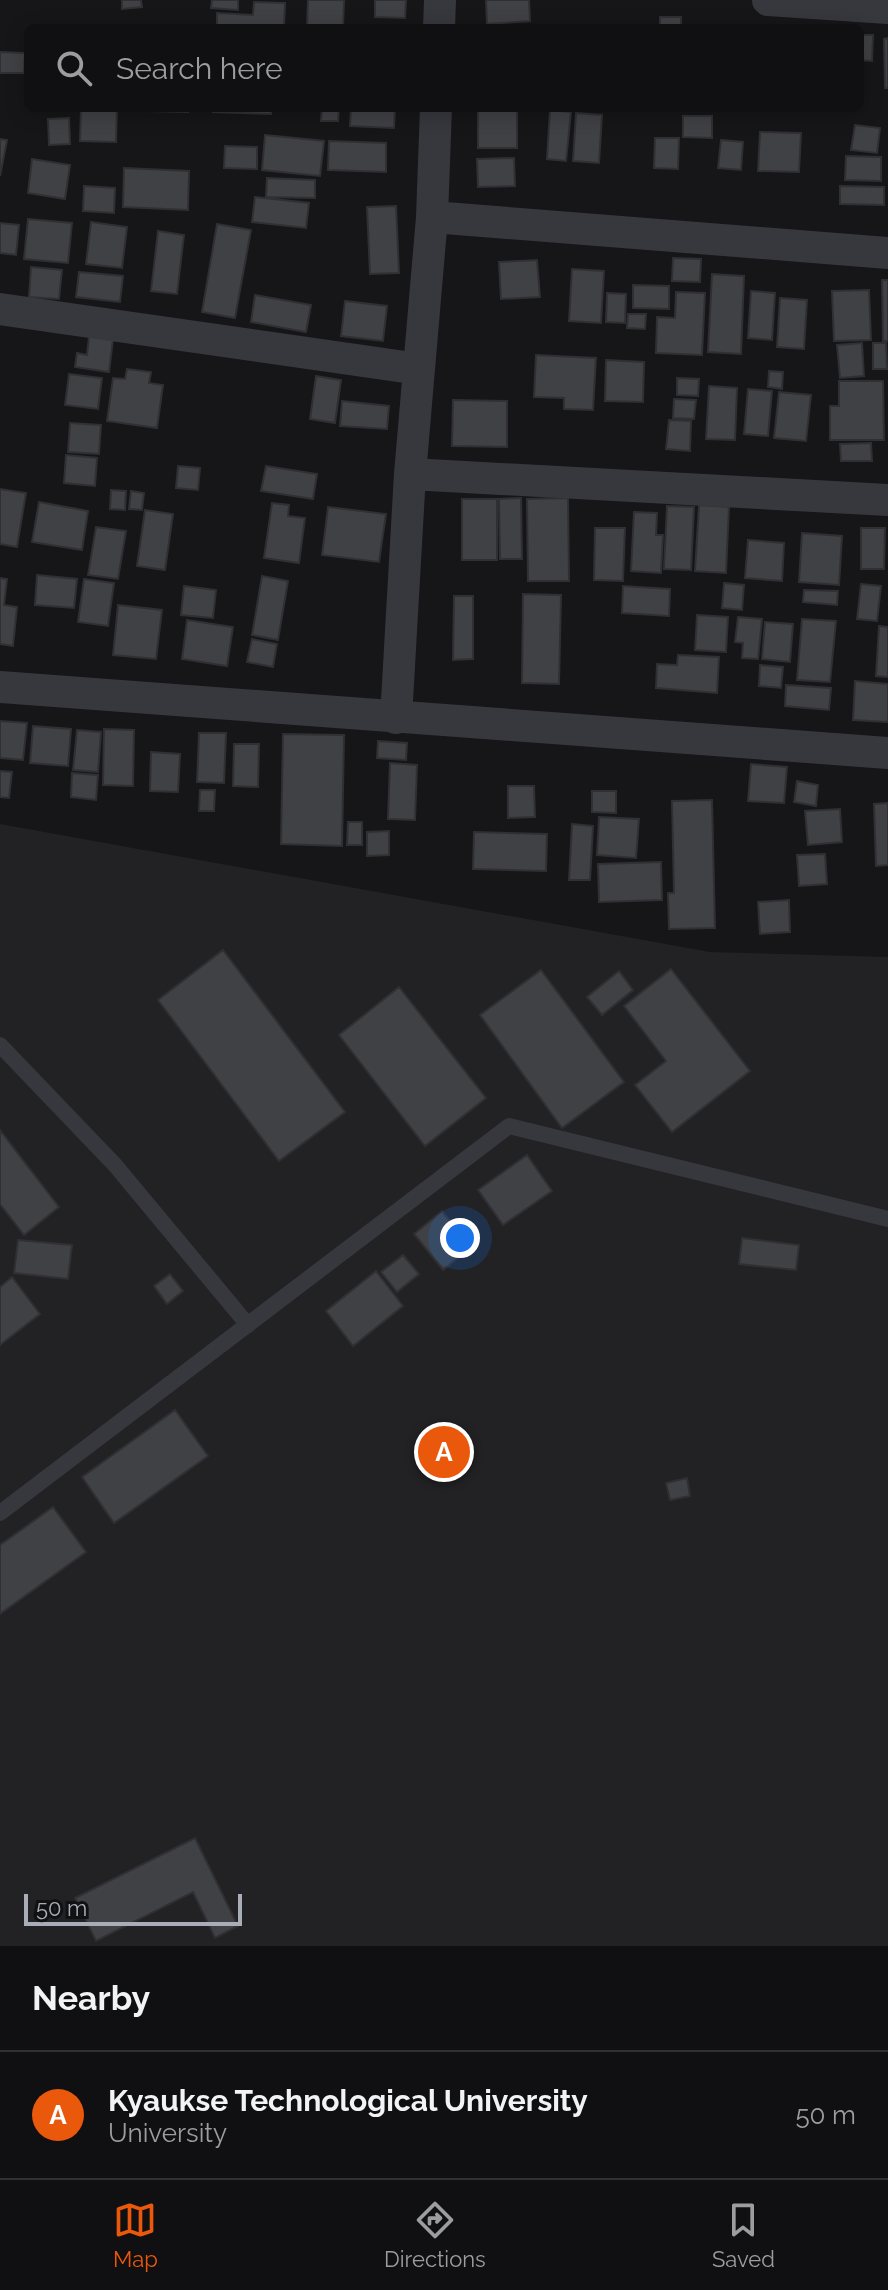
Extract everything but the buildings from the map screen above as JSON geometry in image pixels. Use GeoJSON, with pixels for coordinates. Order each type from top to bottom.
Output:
{"type":"FeatureCollection","features":[{"type":"Feature","properties":{"kind":"street"},"geometry":{"type":"LineString","coordinates":[[439,24],[440,0]]}},
{"type":"Feature","properties":{"kind":"street"},"geometry":{"type":"LineString","coordinates":[[768,0],[888,8]]}},
{"type":"Feature","properties":{"kind":"street"},"geometry":{"type":"LineString","coordinates":[[396,718],[410,474],[432,217],[436,112]]}},
{"type":"Feature","properties":{"kind":"street"},"geometry":{"type":"LineString","coordinates":[[432,217],[888,253]]}},
{"type":"Feature","properties":{"kind":"street"},"geometry":{"type":"LineString","coordinates":[[0,309],[419,369]]}},
{"type":"Feature","properties":{"kind":"street"},"geometry":{"type":"LineString","coordinates":[[410,474],[888,500]]}},
{"type":"Feature","properties":{"kind":"street"},"geometry":{"type":"LineString","coordinates":[[0,687],[888,753]]}},
{"type":"Feature","properties":{"kind":"lane"},"geometry":{"type":"LineString","coordinates":[[0,1045],[115,1165],[248,1325]]}},
{"type":"Feature","properties":{"kind":"lane"},"geometry":{"type":"LineString","coordinates":[[0,1513],[509,1126],[888,1219]]}},
{"type":"Feature","properties":{"kind":"shaded area"},"geometry":{"type":"Polygon","coordinates":[[[0,824],[710,952],[888,957],[888,1946],[0,1946],[0,824]]]}},
{"type":"Feature","properties":{"kind":"place","name":"Kyaukse Technological University"},"geometry":{"type":"Point","coordinates":[444,1452]}}]}
